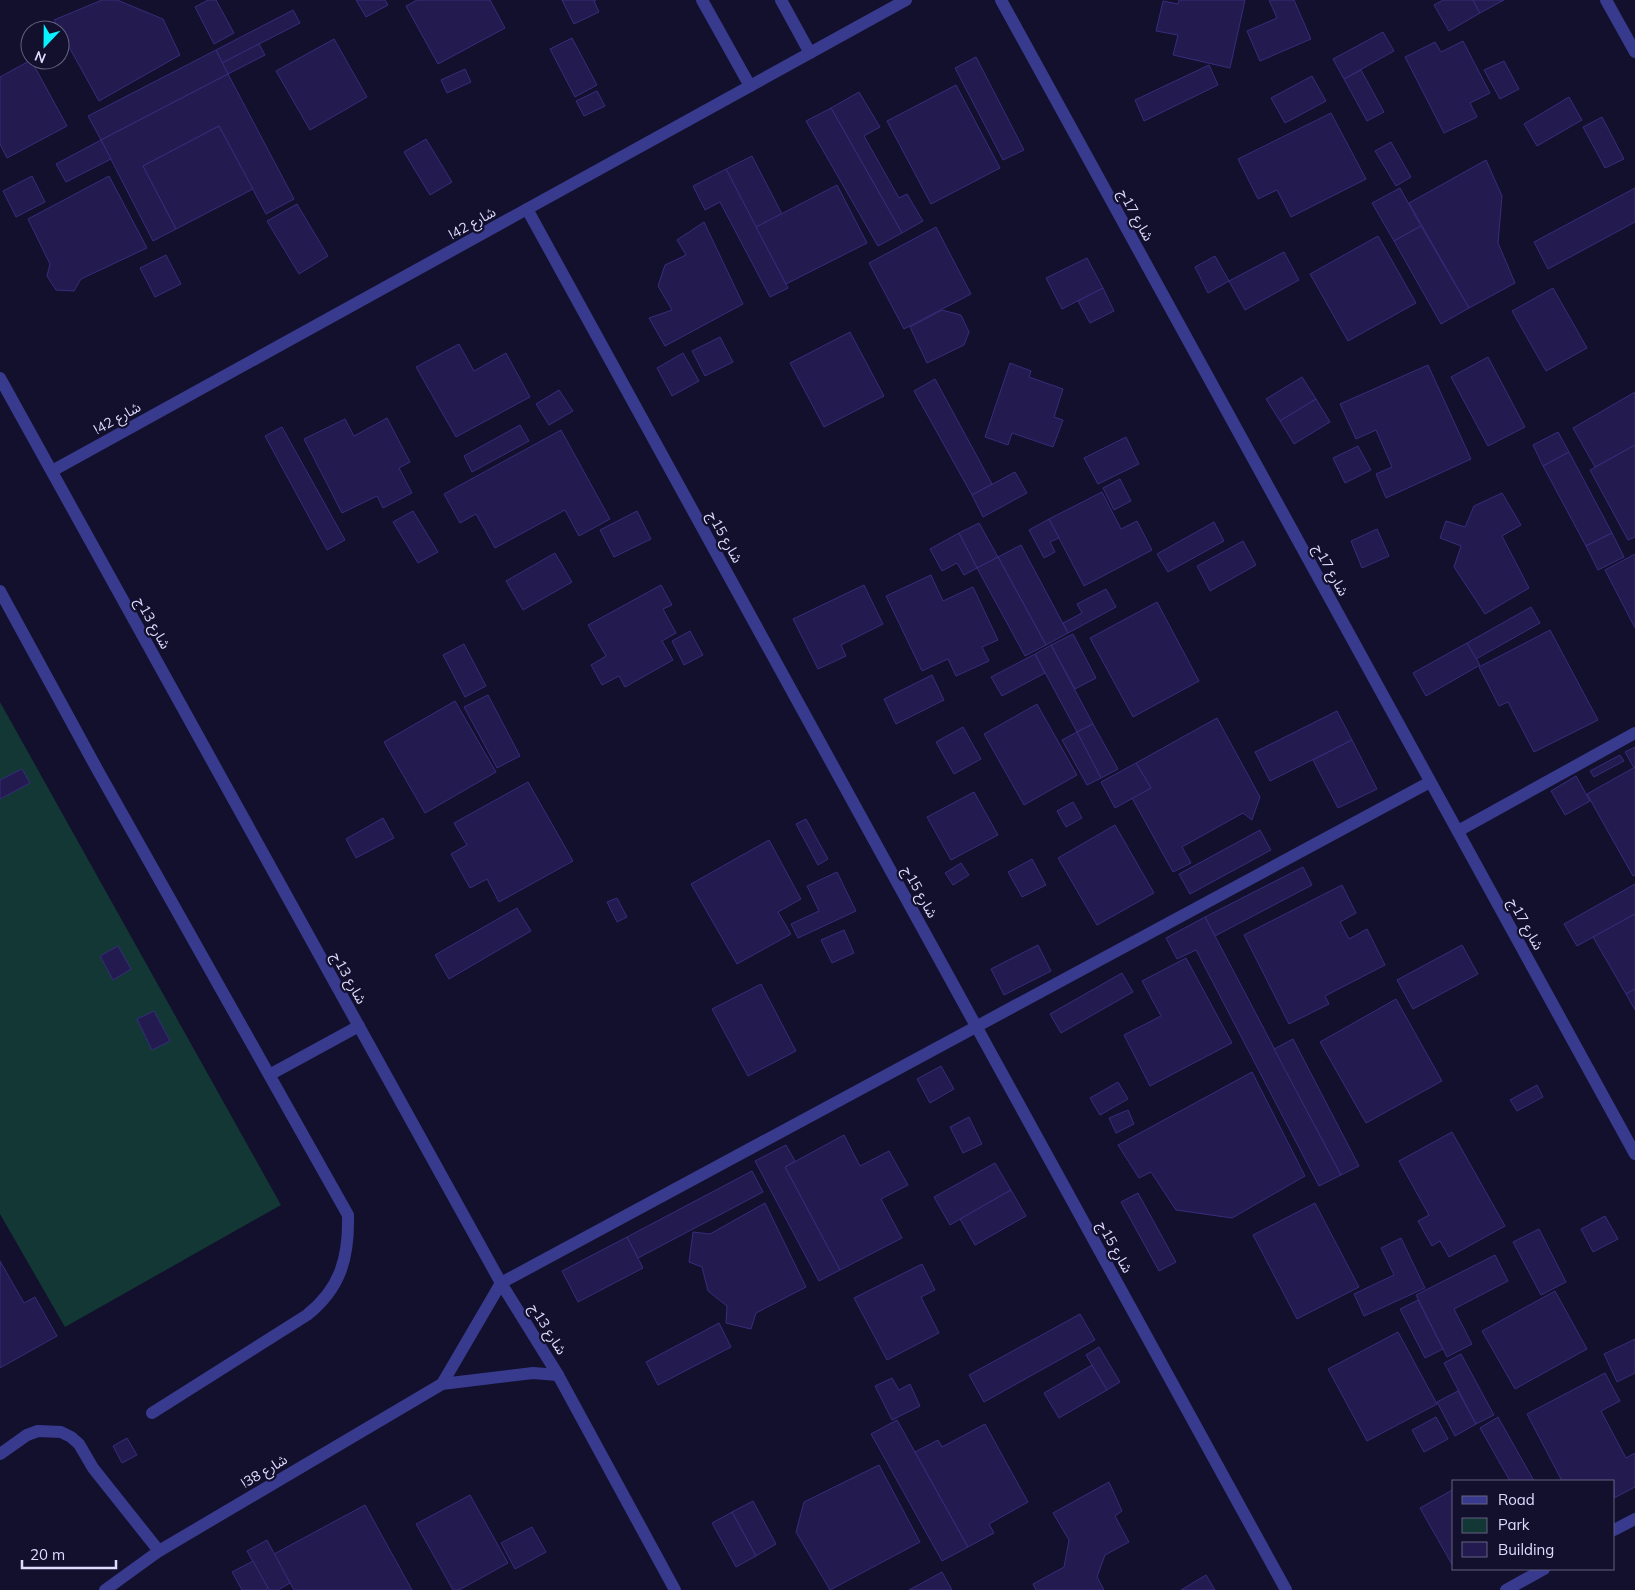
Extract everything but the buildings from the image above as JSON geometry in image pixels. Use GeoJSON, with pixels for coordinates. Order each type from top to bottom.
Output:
{"type":"FeatureCollection","features":[{"type":"Feature","properties":{"kind":"street"},"geometry":{"type":"LineString","coordinates":[[702,0],[750,86]]}},
{"type":"Feature","properties":{"kind":"street"},"geometry":{"type":"LineString","coordinates":[[781,0],[810,53]]}},
{"type":"Feature","properties":{"kind":"street","name":"شارع 42ا"},"geometry":{"type":"LineString","coordinates":[[52,471],[906,0]]}},
{"type":"Feature","properties":{"kind":"street","name":"شارع 17ج"},"geometry":{"type":"LineString","coordinates":[[1001,0],[1635,1154]]}},
{"type":"Feature","properties":{"kind":"street"},"geometry":{"type":"LineString","coordinates":[[1606,0],[1635,52]]}},
{"type":"Feature","properties":{"kind":"street","name":"شارع 15ج"},"geometry":{"type":"LineString","coordinates":[[527,209],[1286,1590]]}},
{"type":"Feature","properties":{"kind":"street","name":"شارع 13ج"},"geometry":{"type":"LineString","coordinates":[[0,378],[501,1283],[558,1374],[675,1590]]}},
{"type":"Feature","properties":{"kind":"street"},"geometry":{"type":"LineString","coordinates":[[0,590],[102,778],[348,1214],[349,1237],[346,1257],[336,1283],[322,1303],[307,1315],[152,1413]]}},
{"type":"Feature","properties":{"kind":"street"},"geometry":{"type":"LineString","coordinates":[[1458,831],[1635,733]]}},
{"type":"Feature","properties":{"kind":"street"},"geometry":{"type":"LineString","coordinates":[[501,1283],[1430,782]]}},
{"type":"Feature","properties":{"kind":"street"},"geometry":{"type":"LineString","coordinates":[[270,1074],[359,1026]]}},
{"type":"Feature","properties":{"kind":"street","name":"شارع 38ا"},"geometry":{"type":"LineString","coordinates":[[442,1384],[501,1283]]}},
{"type":"Feature","properties":{"kind":"street","name":"شارع 38ا"},"geometry":{"type":"LineString","coordinates":[[105,1590],[159,1551],[442,1384],[533,1373],[558,1374]]}},
{"type":"Feature","properties":{"kind":"street"},"geometry":{"type":"LineString","coordinates":[[0,1454],[38,1431],[61,1432],[71,1437],[79,1444],[93,1468],[159,1551]]}},
{"type":"Feature","properties":{"kind":"street"},"geometry":{"type":"LineString","coordinates":[[1615,1529],[1635,1518]]}},
{"type":"Feature","properties":{"kind":"street"},"geometry":{"type":"LineString","coordinates":[[1506,1590],[1542,1570]]}},
{"type":"Feature","properties":{"kind":"green space"},"geometry":{"type":"Polygon","coordinates":[[[0,702],[281,1205],[65,1327],[0,1214],[0,702]]]}}]}
